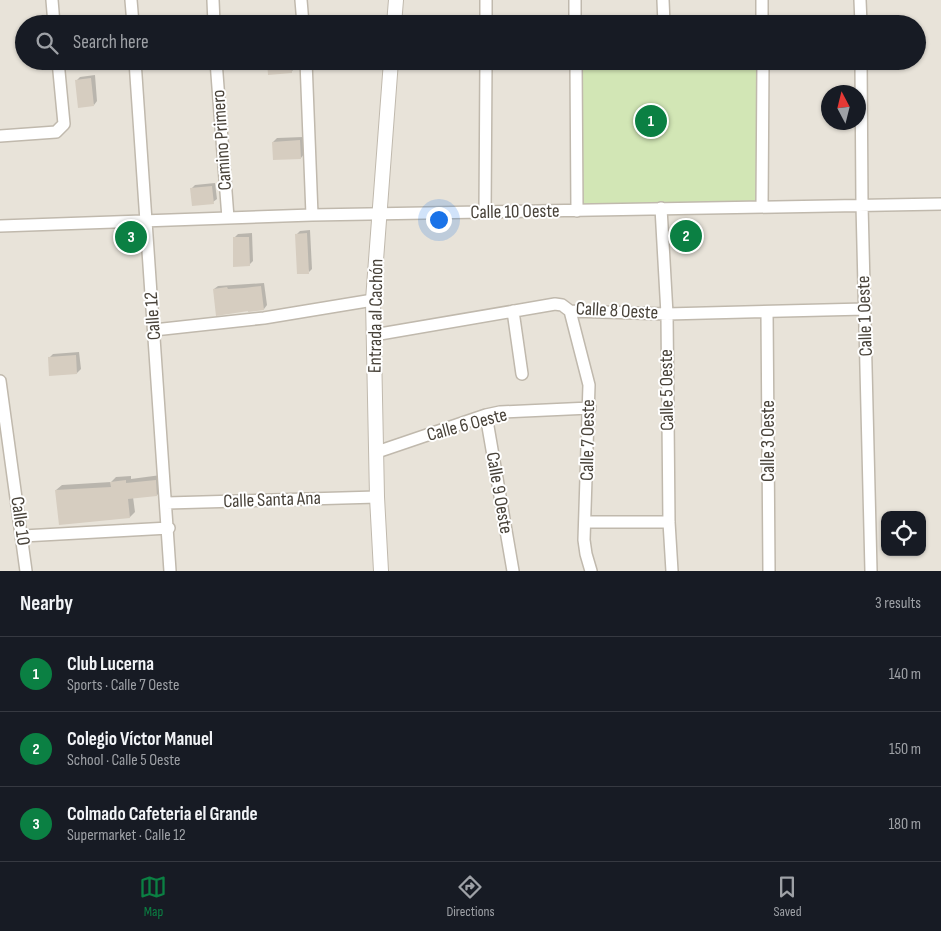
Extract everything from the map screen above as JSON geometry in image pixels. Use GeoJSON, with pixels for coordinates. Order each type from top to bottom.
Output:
{"type":"FeatureCollection","features":[{"type":"Feature","properties":{"kind":"street"},"geometry":{"type":"LineString","coordinates":[[52,0],[53,15]]}},
{"type":"Feature","properties":{"kind":"street"},"geometry":{"type":"LineString","coordinates":[[131,0],[132,15]]}},
{"type":"Feature","properties":{"kind":"street"},"geometry":{"type":"LineString","coordinates":[[213,0],[214,15]]}},
{"type":"Feature","properties":{"kind":"street"},"geometry":{"type":"LineString","coordinates":[[301,0],[302,15]]}},
{"type":"Feature","properties":{"kind":"street"},"geometry":{"type":"LineString","coordinates":[[395,15],[396,0]]}},
{"type":"Feature","properties":{"kind":"street"},"geometry":{"type":"LineString","coordinates":[[486,0],[486,15]]}},
{"type":"Feature","properties":{"kind":"street"},"geometry":{"type":"LineString","coordinates":[[574,0],[575,15]]}},
{"type":"Feature","properties":{"kind":"street"},"geometry":{"type":"LineString","coordinates":[[663,0],[664,15]]}},
{"type":"Feature","properties":{"kind":"street"},"geometry":{"type":"LineString","coordinates":[[762,0],[762,15]]}},
{"type":"Feature","properties":{"kind":"street"},"geometry":{"type":"LineString","coordinates":[[860,0],[860,15]]}},
{"type":"Feature","properties":{"kind":"street"},"geometry":{"type":"LineString","coordinates":[[0,136],[56,132],[64,124],[59,70]]}},
{"type":"Feature","properties":{"kind":"street","name":"Calle 12"},"geometry":{"type":"LineString","coordinates":[[136,70],[170,571]]}},
{"type":"Feature","properties":{"kind":"street","name":"Camino Primero"},"geometry":{"type":"LineString","coordinates":[[217,70],[228,218]]}},
{"type":"Feature","properties":{"kind":"street"},"geometry":{"type":"LineString","coordinates":[[306,70],[312,215]]}},
{"type":"Feature","properties":{"kind":"street","name":"Entrada al Cachón"},"geometry":{"type":"LineString","coordinates":[[381,571],[377,497],[373,300],[390,70]]}},
{"type":"Feature","properties":{"kind":"street"},"geometry":{"type":"LineString","coordinates":[[485,213],[486,70]]}},
{"type":"Feature","properties":{"kind":"street"},"geometry":{"type":"LineString","coordinates":[[576,70],[577,211]]}},
{"type":"Feature","properties":{"kind":"street"},"geometry":{"type":"LineString","coordinates":[[762,207],[763,70]]}},
{"type":"Feature","properties":{"kind":"street","name":"Calle 1 Oeste"},"geometry":{"type":"LineString","coordinates":[[861,70],[862,205],[871,571]]}},
{"type":"Feature","properties":{"kind":"street","name":"Calle 10 Oeste"},"geometry":{"type":"LineString","coordinates":[[0,226],[312,215],[941,204]]}},
{"type":"Feature","properties":{"kind":"street","name":"Calle 5 Oeste"},"geometry":{"type":"LineString","coordinates":[[661,208],[666,314],[669,522],[672,571]]}},
{"type":"Feature","properties":{"kind":"street"},"geometry":{"type":"LineString","coordinates":[[154,330],[264,318],[373,300]]}},
{"type":"Feature","properties":{"kind":"street","name":"Calle 8 Oeste"},"geometry":{"type":"LineString","coordinates":[[374,335],[555,304],[562,305],[570,311],[666,314],[865,309]]}},
{"type":"Feature","properties":{"kind":"street","name":"Calle 7 Oeste"},"geometry":{"type":"LineString","coordinates":[[570,311],[590,385],[584,540],[591,571]]}},
{"type":"Feature","properties":{"kind":"street"},"geometry":{"type":"LineString","coordinates":[[513,312],[522,374]]}},
{"type":"Feature","properties":{"kind":"street","name":"Calle 3 Oeste"},"geometry":{"type":"LineString","coordinates":[[767,312],[769,571]]}},
{"type":"Feature","properties":{"kind":"street","name":"Calle 10"},"geometry":{"type":"LineString","coordinates":[[0,381],[23,536],[26,571]]}},
{"type":"Feature","properties":{"kind":"street","name":"Calle 6 Oeste"},"geometry":{"type":"LineString","coordinates":[[377,452],[500,412],[590,408]]}},
{"type":"Feature","properties":{"kind":"street","name":"Calle 9 Oeste"},"geometry":{"type":"LineString","coordinates":[[486,415],[513,571]]}},
{"type":"Feature","properties":{"kind":"street","name":"Calle Santa Ana"},"geometry":{"type":"LineString","coordinates":[[166,503],[377,497]]}},
{"type":"Feature","properties":{"kind":"street"},"geometry":{"type":"LineString","coordinates":[[586,522],[669,522]]}},
{"type":"Feature","properties":{"kind":"street"},"geometry":{"type":"LineString","coordinates":[[23,536],[168,528]]}},
{"type":"Feature","properties":{"kind":"shaded area"},"geometry":{"type":"Polygon","coordinates":[[[0,0],[941,0],[941,571],[0,571],[0,0]]]}},
{"type":"Feature","properties":{"kind":"green space"},"geometry":{"type":"Polygon","coordinates":[[[582,70],[757,70],[758,202],[583,206],[582,70]]]}},
{"type":"Feature","properties":{"kind":"building"},"geometry":{"type":"Polygon","coordinates":[[[268,70],[292,70],[292,73],[268,75],[268,70]]]}},
{"type":"Feature","properties":{"kind":"building"},"geometry":{"type":"Polygon","coordinates":[[[91,78],[94,106],[78,108],[75,80],[91,78]]]}},
{"type":"Feature","properties":{"kind":"building"},"geometry":{"type":"Polygon","coordinates":[[[300,140],[301,159],[273,160],[272,142],[300,140]]]}},
{"type":"Feature","properties":{"kind":"building"},"geometry":{"type":"Polygon","coordinates":[[[212,186],[214,204],[192,206],[190,188],[212,186]]]}},
{"type":"Feature","properties":{"kind":"building"},"geometry":{"type":"Polygon","coordinates":[[[307,233],[309,274],[297,274],[295,234],[307,233]]]}},
{"type":"Feature","properties":{"kind":"building"},"geometry":{"type":"Polygon","coordinates":[[[233,237],[249,237],[250,266],[233,267],[233,237]]]}},
{"type":"Feature","properties":{"kind":"building"},"geometry":{"type":"Polygon","coordinates":[[[261,286],[264,310],[216,316],[213,289],[261,286]]]}},
{"type":"Feature","properties":{"kind":"building"},"geometry":{"type":"Polygon","coordinates":[[[76,355],[77,374],[49,376],[48,357],[76,355]]]}},
{"type":"Feature","properties":{"kind":"building"},"geometry":{"type":"Polygon","coordinates":[[[126,480],[126,483],[156,480],[157,496],[128,499],[130,518],[59,525],[55,490],[111,487],[110,482],[126,480]]]}},
{"type":"Feature","properties":{"kind":"place","name":"Club Lucerna"},"geometry":{"type":"Point","coordinates":[651,121]}},
{"type":"Feature","properties":{"kind":"place","name":"Colegio Víctor Manuel"},"geometry":{"type":"Point","coordinates":[686,236]}},
{"type":"Feature","properties":{"kind":"place","name":"Colmado Cafeteria el Grande"},"geometry":{"type":"Point","coordinates":[131,237]}}]}
